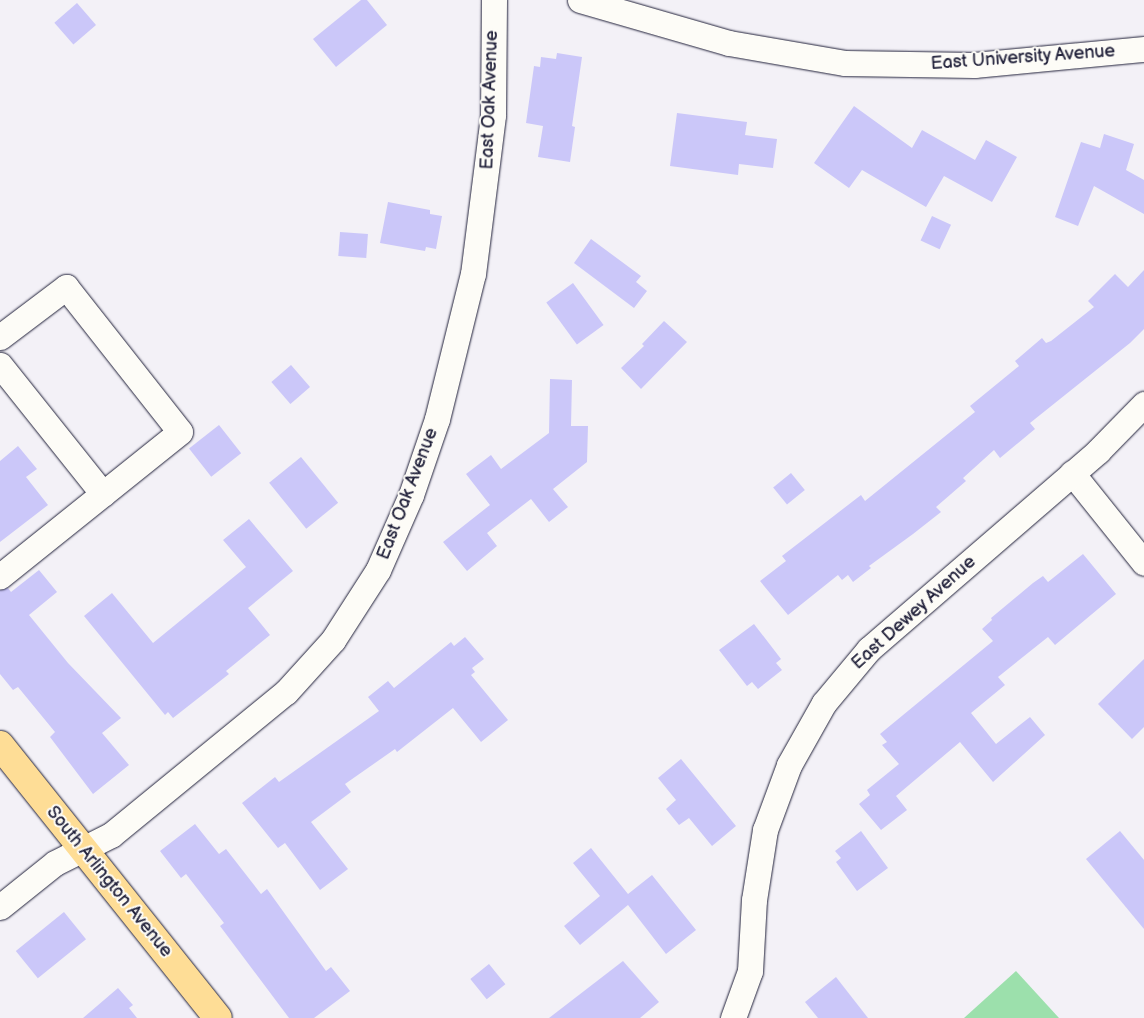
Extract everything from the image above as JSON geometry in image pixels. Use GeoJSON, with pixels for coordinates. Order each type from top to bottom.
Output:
{"type":"FeatureCollection","features":[{"type":"Feature","properties":{"kind":"main road","name":"South Arlington Avenue"},"geometry":{"type":"LineString","coordinates":[[0,746],[218,1018]]}},
{"type":"Feature","properties":{"kind":"street","name":"East Oak Avenue"},"geometry":{"type":"LineString","coordinates":[[0,907],[55,863],[111,835],[286,692],[334,640],[378,570],[411,495],[437,419],[473,274],[492,116],[494,0]]}},
{"type":"Feature","properties":{"kind":"street","name":"East University Avenue"},"geometry":{"type":"LineString","coordinates":[[580,0],[729,43],[845,63],[974,65],[1144,49]]}},
{"type":"Feature","properties":{"kind":"street"},"geometry":{"type":"LineString","coordinates":[[0,337],[66,287],[180,432],[0,576]]}},
{"type":"Feature","properties":{"kind":"street"},"geometry":{"type":"LineString","coordinates":[[0,365],[103,494]]}},
{"type":"Feature","properties":{"kind":"street","name":"East Dewey Avenue"},"geometry":{"type":"LineString","coordinates":[[733,1018],[750,971],[754,900],[765,830],[789,765],[817,713],[869,649],[1072,473],[1144,404]]}},
{"type":"Feature","properties":{"kind":"street"},"geometry":{"type":"LineString","coordinates":[[1072,473],[1144,562]]}},
{"type":"Feature","properties":{"kind":"green space"},"geometry":{"type":"Polygon","coordinates":[[[1016,971],[1059,1018],[964,1018],[1016,971]]]}},
{"type":"Feature","properties":{"kind":"building"},"geometry":{"type":"Polygon","coordinates":[[[361,0],[367,0],[387,25],[336,67],[313,39],[361,0]]]}},
{"type":"Feature","properties":{"kind":"building"},"geometry":{"type":"Polygon","coordinates":[[[77,3],[96,25],[73,45],[54,23],[77,3]]]}},
{"type":"Feature","properties":{"kind":"building"},"geometry":{"type":"Polygon","coordinates":[[[557,53],[582,57],[572,126],[575,127],[570,162],[538,157],[543,126],[526,123],[534,66],[540,67],[541,57],[556,59],[557,53]]]}},
{"type":"Feature","properties":{"kind":"building"},"geometry":{"type":"Polygon","coordinates":[[[854,106],[912,148],[922,130],[975,160],[986,140],[1017,157],[992,202],[944,176],[926,207],[862,170],[849,188],[814,163],[854,106]]]}},
{"type":"Feature","properties":{"kind":"building"},"geometry":{"type":"Polygon","coordinates":[[[677,113],[747,122],[745,135],[777,139],[773,168],[739,164],[738,175],[670,166],[677,113]]]}},
{"type":"Feature","properties":{"kind":"building"},"geometry":{"type":"Polygon","coordinates":[[[1104,134],[1134,144],[1126,170],[1144,180],[1144,214],[1094,186],[1078,226],[1055,217],[1081,142],[1100,148],[1104,134]]]}},
{"type":"Feature","properties":{"kind":"building"},"geometry":{"type":"Polygon","coordinates":[[[388,202],[430,210],[430,214],[442,216],[436,249],[426,247],[425,251],[380,243],[388,202]]]}},
{"type":"Feature","properties":{"kind":"building"},"geometry":{"type":"Polygon","coordinates":[[[932,216],[951,225],[940,249],[921,240],[932,216]]]}},
{"type":"Feature","properties":{"kind":"building"},"geometry":{"type":"Polygon","coordinates":[[[340,232],[368,234],[366,258],[338,256],[340,232]]]}},
{"type":"Feature","properties":{"kind":"building"},"geometry":{"type":"Polygon","coordinates":[[[591,239],[641,276],[636,282],[647,291],[634,308],[574,263],[591,239]]]}},
{"type":"Feature","properties":{"kind":"building"},"geometry":{"type":"Polygon","coordinates":[[[1144,270],[1144,329],[1130,343],[1030,423],[1035,429],[1000,458],[994,450],[963,478],[966,481],[936,507],[941,512],[869,566],[871,568],[853,582],[848,575],[842,580],[838,575],[788,615],[760,581],[786,561],[782,556],[861,495],[865,501],[975,412],[970,406],[1019,366],[1015,361],[1042,338],[1046,343],[1051,341],[1094,307],[1088,301],[1115,274],[1128,287],[1144,270]]]}},
{"type":"Feature","properties":{"kind":"building"},"geometry":{"type":"Polygon","coordinates":[[[573,283],[604,325],[577,344],[546,302],[573,283]]]}},
{"type":"Feature","properties":{"kind":"building"},"geometry":{"type":"Polygon","coordinates":[[[664,321],[687,342],[641,389],[621,368],[644,346],[642,344],[664,321]]]}},
{"type":"Feature","properties":{"kind":"building"},"geometry":{"type":"Polygon","coordinates":[[[291,365],[310,387],[290,404],[271,382],[291,365]]]}},
{"type":"Feature","properties":{"kind":"building"},"geometry":{"type":"Polygon","coordinates":[[[550,379],[572,380],[571,426],[588,426],[587,462],[553,489],[568,507],[549,522],[531,499],[487,533],[497,546],[467,571],[443,542],[490,505],[466,474],[491,455],[501,469],[549,433],[550,379]]]}},
{"type":"Feature","properties":{"kind":"building"},"geometry":{"type":"Polygon","coordinates":[[[219,425],[241,453],[211,477],[189,448],[219,425]]]}},
{"type":"Feature","properties":{"kind":"building"},"geometry":{"type":"Polygon","coordinates":[[[18,446],[37,469],[26,477],[48,505],[0,542],[0,461],[18,446]]]}},
{"type":"Feature","properties":{"kind":"building"},"geometry":{"type":"Polygon","coordinates":[[[301,457],[338,503],[306,529],[269,483],[301,457]]]}},
{"type":"Feature","properties":{"kind":"building"},"geometry":{"type":"Polygon","coordinates":[[[791,473],[805,490],[787,505],[773,487],[791,473]]]}},
{"type":"Feature","properties":{"kind":"building"},"geometry":{"type":"Polygon","coordinates":[[[249,519],[293,571],[248,608],[270,635],[226,671],[229,674],[173,718],[168,712],[165,715],[84,616],[112,593],[153,643],[246,567],[223,540],[249,519]]]}},
{"type":"Feature","properties":{"kind":"building"},"geometry":{"type":"Polygon","coordinates":[[[1083,554],[1116,594],[1055,645],[1048,637],[998,677],[1005,685],[971,713],[996,744],[1030,717],[1045,735],[993,782],[960,742],[896,796],[907,810],[881,830],[859,804],[870,795],[867,790],[899,764],[882,745],[887,742],[880,734],[993,641],[982,629],[992,620],[991,618],[1043,576],[1048,582],[1083,554]]]}},
{"type":"Feature","properties":{"kind":"building"},"geometry":{"type":"Polygon","coordinates":[[[39,570],[57,592],[29,615],[68,663],[121,718],[102,733],[129,765],[93,794],[50,737],[55,732],[18,687],[13,690],[0,674],[0,590],[8,588],[11,592],[39,570]]]}},
{"type":"Feature","properties":{"kind":"building"},"geometry":{"type":"Polygon","coordinates":[[[754,624],[781,659],[776,663],[782,670],[758,689],[752,682],[747,686],[719,650],[754,624]]]}},
{"type":"Feature","properties":{"kind":"building"},"geometry":{"type":"Polygon","coordinates":[[[465,637],[484,659],[472,668],[475,672],[471,675],[508,720],[481,742],[453,708],[397,752],[395,749],[345,784],[351,792],[311,822],[348,869],[320,890],[285,843],[278,848],[242,803],[275,777],[279,782],[379,711],[368,697],[388,681],[394,688],[451,642],[454,646],[465,637]]]}},
{"type":"Feature","properties":{"kind":"building"},"geometry":{"type":"Polygon","coordinates":[[[1144,659],[1144,727],[1132,739],[1098,704],[1144,659]]]}},
{"type":"Feature","properties":{"kind":"building"},"geometry":{"type":"Polygon","coordinates":[[[681,759],[736,826],[712,846],[689,818],[679,825],[666,809],[676,800],[658,778],[681,759]]]}},
{"type":"Feature","properties":{"kind":"building"},"geometry":{"type":"Polygon","coordinates":[[[195,824],[219,854],[226,849],[261,894],[267,889],[326,971],[331,967],[350,991],[314,1018],[289,1018],[220,926],[224,923],[186,874],[181,878],[160,851],[195,824]]]}},
{"type":"Feature","properties":{"kind":"building"},"geometry":{"type":"Polygon","coordinates":[[[861,831],[888,868],[857,891],[836,862],[841,858],[835,851],[861,831]]]}},
{"type":"Feature","properties":{"kind":"building"},"geometry":{"type":"Polygon","coordinates":[[[1120,831],[1144,860],[1144,929],[1086,859],[1120,831]]]}},
{"type":"Feature","properties":{"kind":"building"},"geometry":{"type":"Polygon","coordinates":[[[591,848],[628,894],[652,875],[696,930],[666,954],[628,905],[580,945],[564,926],[600,896],[573,863],[591,848]]]}},
{"type":"Feature","properties":{"kind":"building"},"geometry":{"type":"Polygon","coordinates":[[[64,912],[86,939],[38,978],[16,951],[64,912]]]}},
{"type":"Feature","properties":{"kind":"building"},"geometry":{"type":"Polygon","coordinates":[[[623,961],[659,1002],[640,1018],[549,1018],[623,961]]]}},
{"type":"Feature","properties":{"kind":"building"},"geometry":{"type":"Polygon","coordinates":[[[489,964],[505,984],[487,999],[470,979],[489,964]]]}},
{"type":"Feature","properties":{"kind":"building"},"geometry":{"type":"Polygon","coordinates":[[[836,977],[868,1018],[818,1018],[805,1002],[836,977]]]}},
{"type":"Feature","properties":{"kind":"building"},"geometry":{"type":"Polygon","coordinates":[[[118,988],[133,1005],[129,1008],[137,1018],[83,1018],[118,988]]]}}]}
